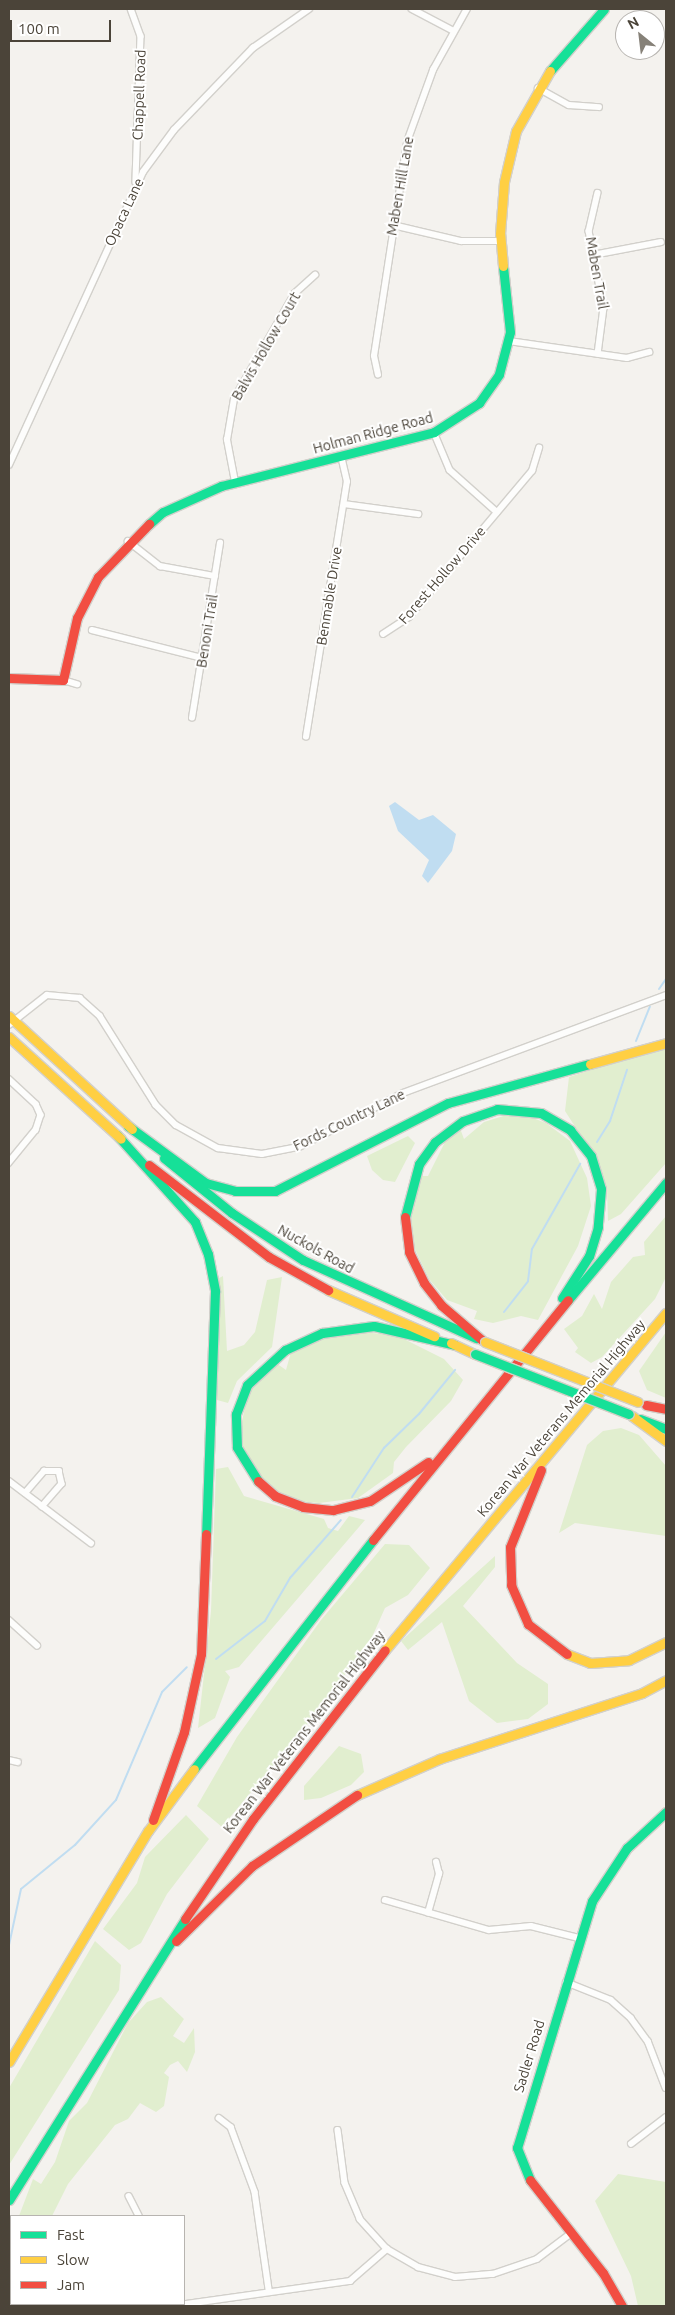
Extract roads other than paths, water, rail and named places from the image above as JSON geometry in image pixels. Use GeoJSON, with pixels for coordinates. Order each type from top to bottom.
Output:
{"type":"FeatureCollection","features":[{"type":"Feature","properties":{"kind":"main road","name":"Holman Ridge Road"},"geometry":{"type":"LineString","coordinates":[[63,680],[71,637],[87,596],[128,541],[169,509],[236,482],[434,432],[464,416],[486,396],[500,374],[509,341],[511,320],[500,241],[508,157],[538,88],[570,44],[604,9]]}},
{"type":"Feature","properties":{"kind":"main road"},"geometry":{"type":"LineString","coordinates":[[9,678],[63,680]]}},
{"type":"Feature","properties":{"kind":"main road","name":"Nuckols Road"},"geometry":{"type":"LineString","coordinates":[[10,1021],[206,1193],[283,1248],[349,1284],[484,1341],[666,1413]]}},
{"type":"Feature","properties":{"kind":"main road"},"geometry":{"type":"LineString","coordinates":[[9,1036],[198,1206],[269,1257],[333,1293],[475,1354],[666,1429]]}},
{"type":"Feature","properties":{"kind":"main road"},"geometry":{"type":"LineString","coordinates":[[128,1126],[206,1182],[235,1191],[274,1191],[299,1182],[382,1132],[448,1103],[666,1043]]}},
{"type":"Feature","properties":{"kind":"main road"},"geometry":{"type":"LineString","coordinates":[[484,1341],[441,1305],[418,1274],[406,1238],[406,1202],[419,1164],[444,1134],[483,1112],[508,1108],[541,1113],[570,1130],[590,1156],[600,1189],[598,1227],[589,1256],[534,1341]]}},
{"type":"Feature","properties":{"kind":"main road"},"geometry":{"type":"LineString","coordinates":[[117,1135],[195,1222],[208,1254],[215,1291],[202,1654],[184,1732],[148,1832]]}},
{"type":"Feature","properties":{"kind":"main road"},"geometry":{"type":"LineString","coordinates":[[9,2062],[148,1832],[276,1659],[464,1425],[666,1183]]}},
{"type":"Feature","properties":{"kind":"main road","name":"Korean War Veterans Memorial Highway"},"geometry":{"type":"LineString","coordinates":[[9,2200],[154,1964],[219,1865],[319,1732],[666,1315]]}},
{"type":"Feature","properties":{"kind":"main road"},"geometry":{"type":"LineString","coordinates":[[455,1345],[374,1326],[312,1337],[276,1357],[254,1376],[238,1405],[235,1436],[244,1465],[264,1489],[303,1507],[333,1510],[384,1495],[425,1465],[464,1425]]}},
{"type":"Feature","properties":{"kind":"main road"},"geometry":{"type":"LineString","coordinates":[[642,1403],[666,1409]]}},
{"type":"Feature","properties":{"kind":"main road"},"geometry":{"type":"LineString","coordinates":[[630,1415],[666,1440]]}},
{"type":"Feature","properties":{"kind":"main road"},"geometry":{"type":"LineString","coordinates":[[551,1452],[523,1507],[510,1547],[511,1585],[524,1618],[555,1649],[590,1663],[629,1660],[666,1642]]}},
{"type":"Feature","properties":{"kind":"main road"},"geometry":{"type":"LineString","coordinates":[[154,1964],[252,1866],[344,1802],[439,1759],[642,1692],[666,1680]]}},
{"type":"Feature","properties":{"kind":"main road","name":"Sadler Road"},"geometry":{"type":"LineString","coordinates":[[622,2306],[613,2286],[569,2235],[524,2172],[517,2150],[579,1938],[592,1901],[613,1866],[640,1832],[666,1812]]}},
{"type":"Feature","properties":{"kind":"street","name":"Chappell Road"},"geometry":{"type":"LineString","coordinates":[[132,9],[141,36],[136,184]]}},
{"type":"Feature","properties":{"kind":"street","name":"Opaca Lane"},"geometry":{"type":"LineString","coordinates":[[9,466],[136,184],[174,130],[253,48],[309,9]]}},
{"type":"Feature","properties":{"kind":"street"},"geometry":{"type":"LineString","coordinates":[[412,9],[452,30]]}},
{"type":"Feature","properties":{"kind":"street","name":"Maben Hill Lane"},"geometry":{"type":"LineString","coordinates":[[378,375],[374,356],[393,225],[414,116],[452,30],[467,9]]}},
{"type":"Feature","properties":{"kind":"street"},"geometry":{"type":"LineString","coordinates":[[538,88],[569,105],[598,106]]}},
{"type":"Feature","properties":{"kind":"street","name":"Maben Trail"},"geometry":{"type":"LineString","coordinates":[[598,193],[590,214],[593,255],[604,308],[598,354]]}},
{"type":"Feature","properties":{"kind":"street"},"geometry":{"type":"LineString","coordinates":[[393,225],[461,241],[500,241]]}},
{"type":"Feature","properties":{"kind":"street"},"geometry":{"type":"LineString","coordinates":[[593,255],[661,242]]}},
{"type":"Feature","properties":{"kind":"street","name":"Balvis Hollow Court"},"geometry":{"type":"LineString","coordinates":[[236,482],[227,440],[234,399],[295,293],[315,275]]}},
{"type":"Feature","properties":{"kind":"street"},"geometry":{"type":"LineString","coordinates":[[509,341],[627,358],[649,352]]}},
{"type":"Feature","properties":{"kind":"street"},"geometry":{"type":"LineString","coordinates":[[434,432],[450,470],[497,512]]}},
{"type":"Feature","properties":{"kind":"street","name":"Forest Hollow Drive"},"geometry":{"type":"LineString","coordinates":[[383,634],[404,623],[532,471],[538,448]]}},
{"type":"Feature","properties":{"kind":"street","name":"Benmable Drive"},"geometry":{"type":"LineString","coordinates":[[306,737],[347,482],[341,456]]}},
{"type":"Feature","properties":{"kind":"street"},"geometry":{"type":"LineString","coordinates":[[344,504],[418,514]]}},
{"type":"Feature","properties":{"kind":"street"},"geometry":{"type":"LineString","coordinates":[[128,541],[160,566],[215,576]]}},
{"type":"Feature","properties":{"kind":"street","name":"Benoni Trail"},"geometry":{"type":"LineString","coordinates":[[192,718],[220,543]]}},
{"type":"Feature","properties":{"kind":"street"},"geometry":{"type":"LineString","coordinates":[[92,630],[203,658]]}},
{"type":"Feature","properties":{"kind":"street"},"geometry":{"type":"LineString","coordinates":[[63,680],[77,684]]}},
{"type":"Feature","properties":{"kind":"street","name":"Fords Country Lane"},"geometry":{"type":"LineString","coordinates":[[10,1021],[47,995],[80,998],[96,1011],[152,1099],[176,1125],[218,1148],[262,1154],[299,1147],[421,1086],[666,995]]}},
{"type":"Feature","properties":{"kind":"street"},"geometry":{"type":"LineString","coordinates":[[9,1079],[36,1104],[41,1115],[36,1130],[9,1163]]}},
{"type":"Feature","properties":{"kind":"street"},"geometry":{"type":"LineString","coordinates":[[25,1493],[44,1472],[59,1471],[62,1484],[42,1507]]}},
{"type":"Feature","properties":{"kind":"street"},"geometry":{"type":"LineString","coordinates":[[9,1481],[90,1543]]}},
{"type":"Feature","properties":{"kind":"street"},"geometry":{"type":"LineString","coordinates":[[9,1620],[37,1645]]}},
{"type":"Feature","properties":{"kind":"street"},"geometry":{"type":"LineString","coordinates":[[9,1760],[18,1762]]}},
{"type":"Feature","properties":{"kind":"street"},"geometry":{"type":"LineString","coordinates":[[428,1913],[439,1874],[436,1862]]}},
{"type":"Feature","properties":{"kind":"street"},"geometry":{"type":"LineString","coordinates":[[385,1900],[489,1930],[531,1926],[579,1938]]}},
{"type":"Feature","properties":{"kind":"street"},"geometry":{"type":"LineString","coordinates":[[566,1982],[611,2000],[631,2018],[648,2042],[666,2088]]}},
{"type":"Feature","properties":{"kind":"street"},"geometry":{"type":"LineString","coordinates":[[631,2144],[666,2117]]}},
{"type":"Feature","properties":{"kind":"street"},"geometry":{"type":"LineString","coordinates":[[219,2118],[231,2127],[256,2192],[269,2289]]}},
{"type":"Feature","properties":{"kind":"street"},"geometry":{"type":"LineString","coordinates":[[338,2130],[340,2161],[352,2202],[360,2219],[387,2249],[418,2267],[473,2277],[515,2269],[547,2253],[569,2235]]}},
{"type":"Feature","properties":{"kind":"street"},"geometry":{"type":"LineString","coordinates":[[129,2196],[138,2215]]}},
{"type":"Feature","properties":{"kind":"street"},"geometry":{"type":"LineString","coordinates":[[185,2303],[269,2289],[350,2281],[387,2249]]}},
{"type":"Feature","properties":{"kind":"water"},"geometry":{"type":"Polygon","coordinates":[[[395,802],[419,820],[433,815],[456,834],[452,851],[428,883],[422,876],[429,860],[398,831],[389,806],[395,802]]]}},
{"type":"Feature","properties":{"kind":"waterway"},"geometry":{"type":"LineString","coordinates":[[659,989],[666,979]]}},
{"type":"Feature","properties":{"kind":"waterway"},"geometry":{"type":"LineString","coordinates":[[636,1041],[650,1007]]}},
{"type":"Feature","properties":{"kind":"waterway"},"geometry":{"type":"LineString","coordinates":[[597,1142],[610,1121],[627,1070]]}},
{"type":"Feature","properties":{"kind":"waterway"},"geometry":{"type":"LineString","coordinates":[[504,1312],[528,1281],[532,1249],[580,1164]]}},
{"type":"Feature","properties":{"kind":"waterway"},"geometry":{"type":"LineString","coordinates":[[352,1497],[384,1448],[419,1414],[455,1370]]}},
{"type":"Feature","properties":{"kind":"waterway"},"geometry":{"type":"LineString","coordinates":[[216,1659],[265,1621],[290,1578],[341,1520]]}},
{"type":"Feature","properties":{"kind":"waterway"},"geometry":{"type":"LineString","coordinates":[[9,1945],[21,1889],[75,1845],[116,1800],[162,1692],[187,1667]]}}]}
